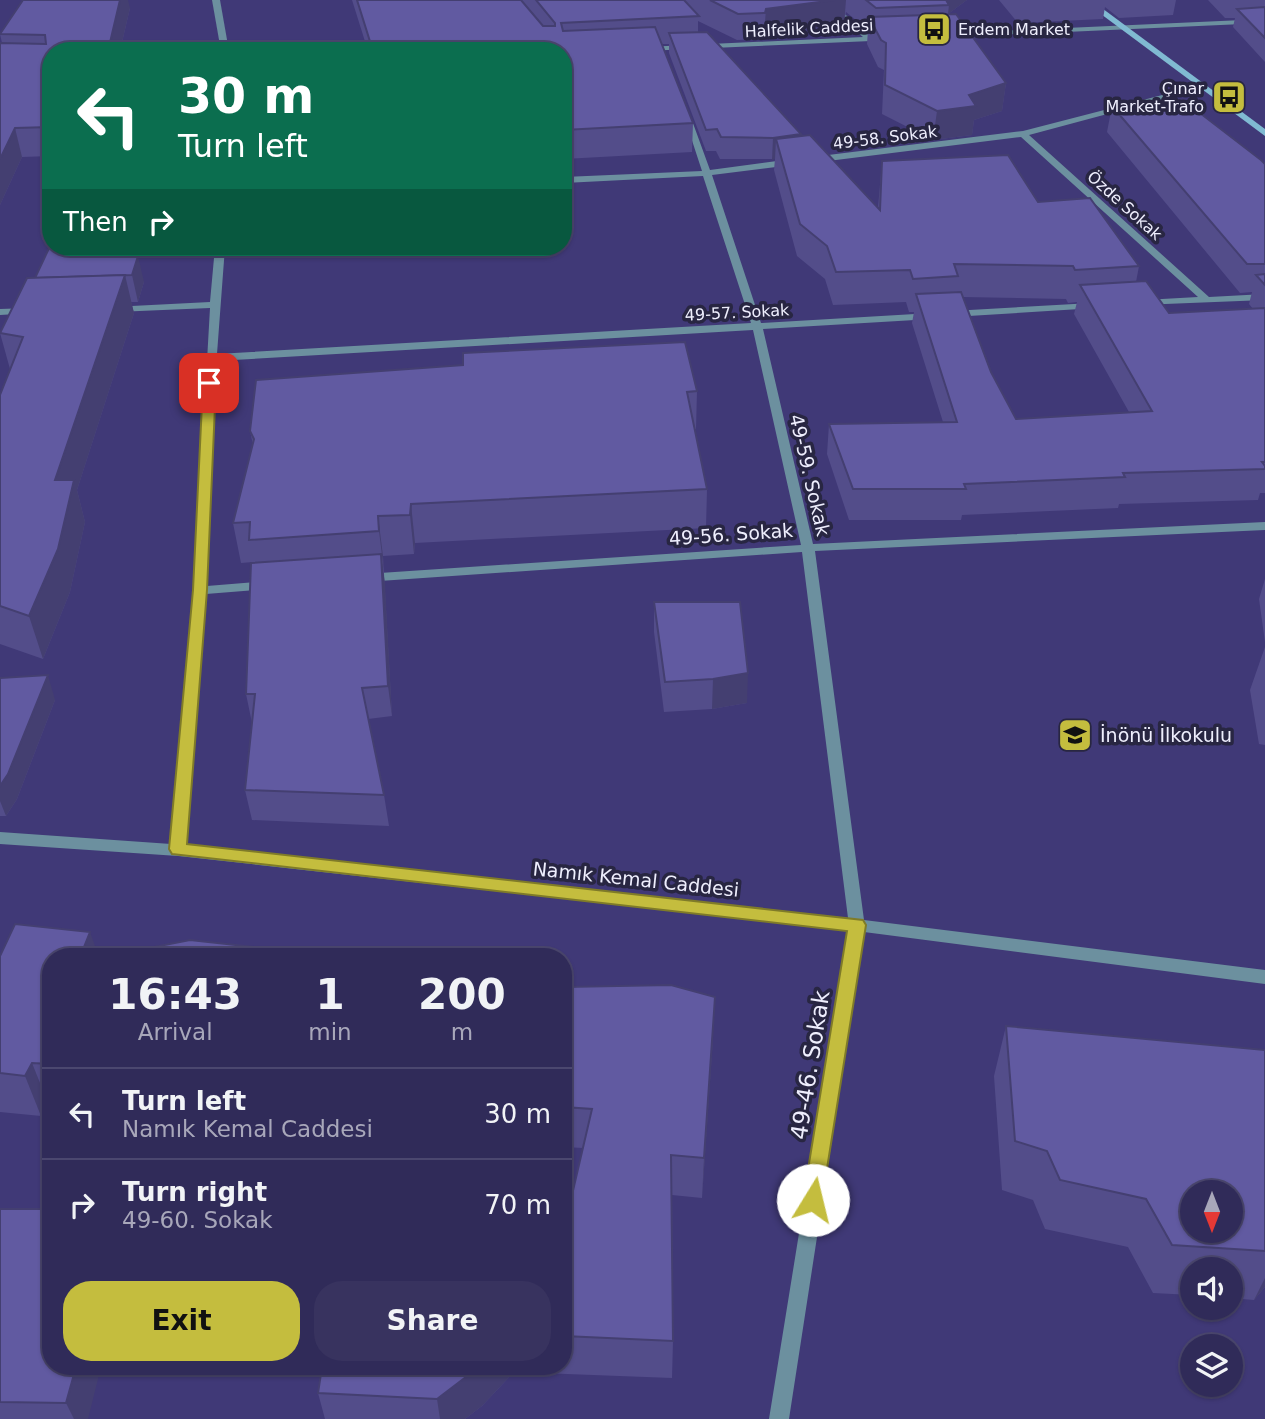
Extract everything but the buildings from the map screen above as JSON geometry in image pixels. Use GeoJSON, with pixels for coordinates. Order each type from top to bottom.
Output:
{"type":"FeatureCollection","features":[{"type":"Feature","properties":{"kind":"main road"},"geometry":{"type":"LineString","coordinates":[[1086,0],[1265,132]]}},
{"type":"Feature","properties":{"kind":"street"},"geometry":{"type":"LineString","coordinates":[[216,0],[223,42]]}},
{"type":"Feature","properties":{"kind":"street"},"geometry":{"type":"LineString","coordinates":[[822,0],[871,39]]}},
{"type":"Feature","properties":{"kind":"street"},"geometry":{"type":"LineString","coordinates":[[937,36],[1265,21]]}},
{"type":"Feature","properties":{"kind":"street","name":"Halfelik Caddesi"},"geometry":{"type":"LineString","coordinates":[[633,50],[897,37]]}},
{"type":"Feature","properties":{"kind":"street"},"geometry":{"type":"LineString","coordinates":[[660,48],[665,61]]}},
{"type":"Feature","properties":{"kind":"street","name":"49-58. Sokak"},"geometry":{"type":"LineString","coordinates":[[572,180],[708,173],[1023,134],[1204,87]]}},
{"type":"Feature","properties":{"kind":"street","name":"49-59. Sokak"},"geometry":{"type":"LineString","coordinates":[[684,111],[708,173],[757,326],[807,548],[857,925]]}},
{"type":"Feature","properties":{"kind":"street","name":"Özde Sokak"},"geometry":{"type":"LineString","coordinates":[[1023,134],[1206,299]]}},
{"type":"Feature","properties":{"kind":"street"},"geometry":{"type":"LineString","coordinates":[[178,849],[200,590],[211,358],[219,256]]}},
{"type":"Feature","properties":{"kind":"street"},"geometry":{"type":"LineString","coordinates":[[1138,303],[1265,297]]}},
{"type":"Feature","properties":{"kind":"street"},"geometry":{"type":"LineString","coordinates":[[108,309],[216,305]]}},
{"type":"Feature","properties":{"kind":"street","name":"49-57. Sokak"},"geometry":{"type":"LineString","coordinates":[[211,358],[1111,305]]}},
{"type":"Feature","properties":{"kind":"street"},"geometry":{"type":"LineString","coordinates":[[0,312],[41,311]]}},
{"type":"Feature","properties":{"kind":"street","name":"49-56. Sokak"},"geometry":{"type":"LineString","coordinates":[[352,579],[807,548],[1265,526]]}},
{"type":"Feature","properties":{"kind":"street"},"geometry":{"type":"LineString","coordinates":[[200,590],[283,584]]}},
{"type":"Feature","properties":{"kind":"street","name":"Namık Kemal Caddesi"},"geometry":{"type":"LineString","coordinates":[[0,838],[178,849],[857,925],[1265,977]]}},
{"type":"Feature","properties":{"kind":"street","name":"49-46. Sokak"},"geometry":{"type":"LineString","coordinates":[[779,1419],[857,925]]}},
{"type":"Feature","properties":{"kind":"place","name":"Erdem Market"},"geometry":{"type":"Point","coordinates":[934,29]}},
{"type":"Feature","properties":{"kind":"place","name":"Çınar Market-Trafo"},"geometry":{"type":"Point","coordinates":[1229,97]}},
{"type":"Feature","properties":{"kind":"place","name":"İnönü İlkokulu"},"geometry":{"type":"Point","coordinates":[1075,735]}},
{"type":"Feature","properties":{"kind":"route"},"geometry":{"type":"LineString","coordinates":[[209,383],[200,590],[178,849],[857,925],[813,1200]]}}]}
